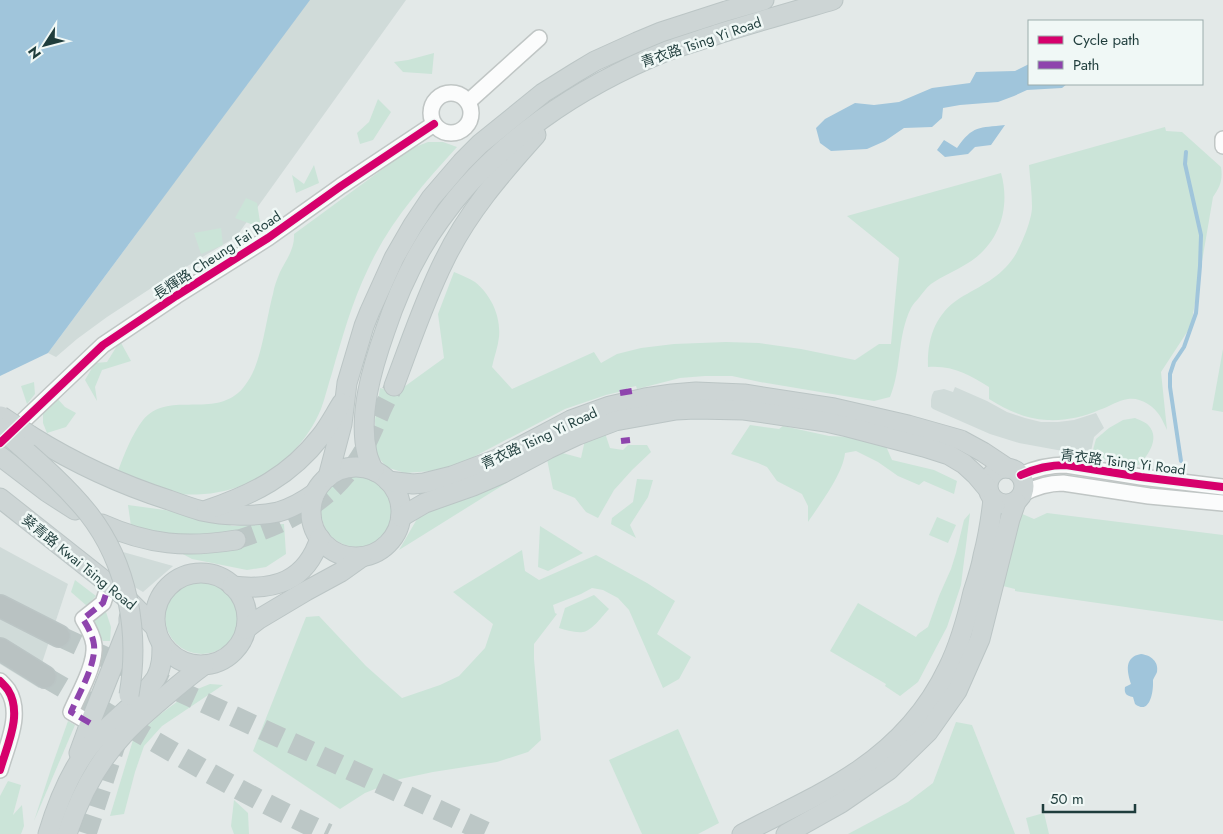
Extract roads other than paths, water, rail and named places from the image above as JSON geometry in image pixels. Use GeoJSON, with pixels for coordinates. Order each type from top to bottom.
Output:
{"type":"FeatureCollection","features":[{"type":"Feature","properties":{"kind":"highway"},"geometry":{"type":"LineString","coordinates":[[0,606],[59,636]]}},
{"type":"Feature","properties":{"kind":"highway"},"geometry":{"type":"LineString","coordinates":[[0,649],[45,677]]}},
{"type":"Feature","properties":{"kind":"main road","name":"青衣路 Tsing Yi Road"},"geometry":{"type":"LineString","coordinates":[[328,477],[342,424],[344,400],[350,374],[370,311],[394,258],[413,225],[431,198],[462,162],[480,144],[543,93],[595,61],[636,42],[690,22],[764,0]]}},
{"type":"Feature","properties":{"kind":"main road","name":"青衣路 Tsing Yi Road"},"geometry":{"type":"LineString","coordinates":[[834,0],[742,26],[669,50],[622,71],[551,113],[513,141],[481,170],[455,200],[421,250],[402,286],[389,317],[374,363],[365,416],[364,440],[367,455],[381,476],[419,484],[452,476],[497,459],[571,420],[610,406],[654,397],[696,392],[744,394],[834,408],[908,425],[961,440],[1014,472]]}},
{"type":"Feature","properties":{"kind":"main road"},"geometry":{"type":"LineString","coordinates":[[394,386],[422,312],[448,252],[482,198],[506,168],[569,102]]}},
{"type":"Feature","properties":{"kind":"main road"},"geometry":{"type":"LineString","coordinates":[[203,511],[271,482],[287,471],[306,454],[323,434],[344,400]]}},
{"type":"Feature","properties":{"kind":"main road","name":"青衣路 Tsing Yi Road"},"geometry":{"type":"LineString","coordinates":[[401,517],[425,503],[473,486],[578,435],[615,421],[695,408],[744,410],[826,422],[924,447],[949,455],[964,464],[976,475],[990,494]]}},
{"type":"Feature","properties":{"kind":"main road"},"geometry":{"type":"LineString","coordinates":[[0,416],[76,463],[103,476],[147,493],[203,511],[235,515],[279,512],[292,507],[315,493]]}},
{"type":"Feature","properties":{"kind":"main road"},"geometry":{"type":"LineString","coordinates":[[0,428],[72,495],[89,514],[109,547],[125,589],[132,626],[133,659],[129,695]]}},
{"type":"Feature","properties":{"kind":"main road"},"geometry":{"type":"LineString","coordinates":[[0,456],[75,510]]}},
{"type":"Feature","properties":{"kind":"main road"},"geometry":{"type":"LineString","coordinates":[[246,629],[259,619],[341,572],[362,557],[378,551],[392,540],[401,517],[401,508],[396,491],[381,476],[362,467],[350,467],[338,471],[321,484],[315,493],[311,510],[312,520],[320,538],[328,547],[338,553],[362,557]]}},
{"type":"Feature","properties":{"kind":"main road"},"geometry":{"type":"LineString","coordinates":[[742,834],[824,791],[859,770],[901,735],[922,712],[942,680],[955,652],[967,616],[984,556],[990,494],[988,483],[992,474],[999,470],[1014,472],[1024,482],[1024,488],[1010,519],[980,639],[957,691],[928,732],[889,770],[841,803],[786,834]]}},
{"type":"Feature","properties":{"kind":"main road"},"geometry":{"type":"LineString","coordinates":[[990,494],[1002,504],[1007,505],[1019,498]]}},
{"type":"Feature","properties":{"kind":"main road","name":"葵青路 Kwai Tsing Road"},"geometry":{"type":"LineString","coordinates":[[0,498],[112,590],[159,636]]}},
{"type":"Feature","properties":{"kind":"main road"},"geometry":{"type":"LineString","coordinates":[[102,524],[133,536],[157,542],[186,545],[212,544],[236,540]]}},
{"type":"Feature","properties":{"kind":"main road"},"geometry":{"type":"LineString","coordinates":[[232,586],[260,588],[283,582],[302,569],[310,560],[320,538]]}},
{"type":"Feature","properties":{"kind":"main road"},"geometry":{"type":"LineString","coordinates":[[76,766],[108,726],[142,695],[156,678],[162,660],[155,616],[161,595],[169,586],[187,575],[199,573],[223,578],[238,591],[245,607],[246,629],[242,640],[234,651],[217,663],[196,665],[183,662],[168,651],[159,636]]}},
{"type":"Feature","properties":{"kind":"main road"},"geometry":{"type":"LineString","coordinates":[[48,834],[76,766],[90,723],[129,625],[129,614],[112,590]]}},
{"type":"Feature","properties":{"kind":"main road"},"geometry":{"type":"LineString","coordinates":[[67,834],[87,785],[106,754],[137,721],[188,676],[204,665]]}},
{"type":"Feature","properties":{"kind":"street"},"geometry":{"type":"LineString","coordinates":[[468,102],[539,38]]}},
{"type":"Feature","properties":{"kind":"street"},"geometry":{"type":"LineString","coordinates":[[456,93],[463,96],[468,102],[471,110],[470,119],[465,127],[459,131],[445,133],[434,124],[430,111],[436,98],[442,94],[456,93]]}},
{"type":"Feature","properties":{"kind":"street","name":"長輝路 Cheung Fai Road"},"geometry":{"type":"LineString","coordinates":[[24,420],[103,345],[268,238],[341,186],[434,124]]}},
{"type":"Feature","properties":{"kind":"street"},"geometry":{"type":"LineString","coordinates":[[1223,139],[1223,146]]}},
{"type":"Feature","properties":{"kind":"street","name":"青衣路 Tsing Yi Road"},"geometry":{"type":"LineString","coordinates":[[1014,472],[1066,465],[1141,477],[1223,486]]}},
{"type":"Feature","properties":{"kind":"street","name":"青衣路 Tsing Yi Road"},"geometry":{"type":"LineString","coordinates":[[1019,498],[1038,487],[1063,483],[1149,496],[1223,503]]}},
{"type":"Feature","properties":{"kind":"street"},"geometry":{"type":"LineString","coordinates":[[90,723],[71,712],[93,663],[94,645],[89,628],[83,620],[104,603],[112,590]]}},
{"type":"Feature","properties":{"kind":"street"},"geometry":{"type":"LineString","coordinates":[[0,682],[8,689],[14,705],[14,722],[0,770]]}},
{"type":"Feature","properties":{"kind":"water"},"geometry":{"type":"Polygon","coordinates":[[[0,0],[310,0],[48,353],[0,376],[0,0]]]}},
{"type":"Feature","properties":{"kind":"water"},"geometry":{"type":"Polygon","coordinates":[[[1028,64],[1028,85],[1066,85],[1062,88],[1027,90],[998,102],[943,108],[942,118],[932,127],[904,128],[885,141],[867,149],[831,151],[820,143],[816,128],[825,119],[855,103],[874,105],[899,102],[932,88],[970,83],[976,72],[1015,71],[1028,64]]]}},
{"type":"Feature","properties":{"kind":"water"},"geometry":{"type":"Polygon","coordinates":[[[1005,125],[991,145],[975,147],[968,154],[945,157],[937,150],[944,140],[957,148],[972,131],[1005,125]]]}},
{"type":"Feature","properties":{"kind":"water"},"geometry":{"type":"Polygon","coordinates":[[[1141,654],[1154,660],[1157,665],[1151,698],[1144,707],[1135,704],[1133,697],[1127,695],[1125,691],[1125,687],[1131,684],[1128,674],[1129,661],[1141,654]]]}},
{"type":"Feature","properties":{"kind":"waterway"},"geometry":{"type":"LineString","coordinates":[[1181,461],[1170,387],[1170,374],[1174,362],[1184,347],[1196,313],[1201,235],[1185,164],[1186,152]]}},
{"type":"Feature","properties":{"kind":"tunnel"},"geometry":{"type":"LineString","coordinates":[[236,540],[288,520],[318,502],[331,490],[360,457],[394,386]]}},
{"type":"Feature","properties":{"kind":"tunnel"},"geometry":{"type":"LineString","coordinates":[[59,636],[490,834]]}},
{"type":"Feature","properties":{"kind":"tunnel"},"geometry":{"type":"LineString","coordinates":[[45,677],[220,779],[328,834]]}},
{"type":"Feature","properties":{"kind":"tunnel"},"geometry":{"type":"LineString","coordinates":[[87,834],[116,745]]}}]}
